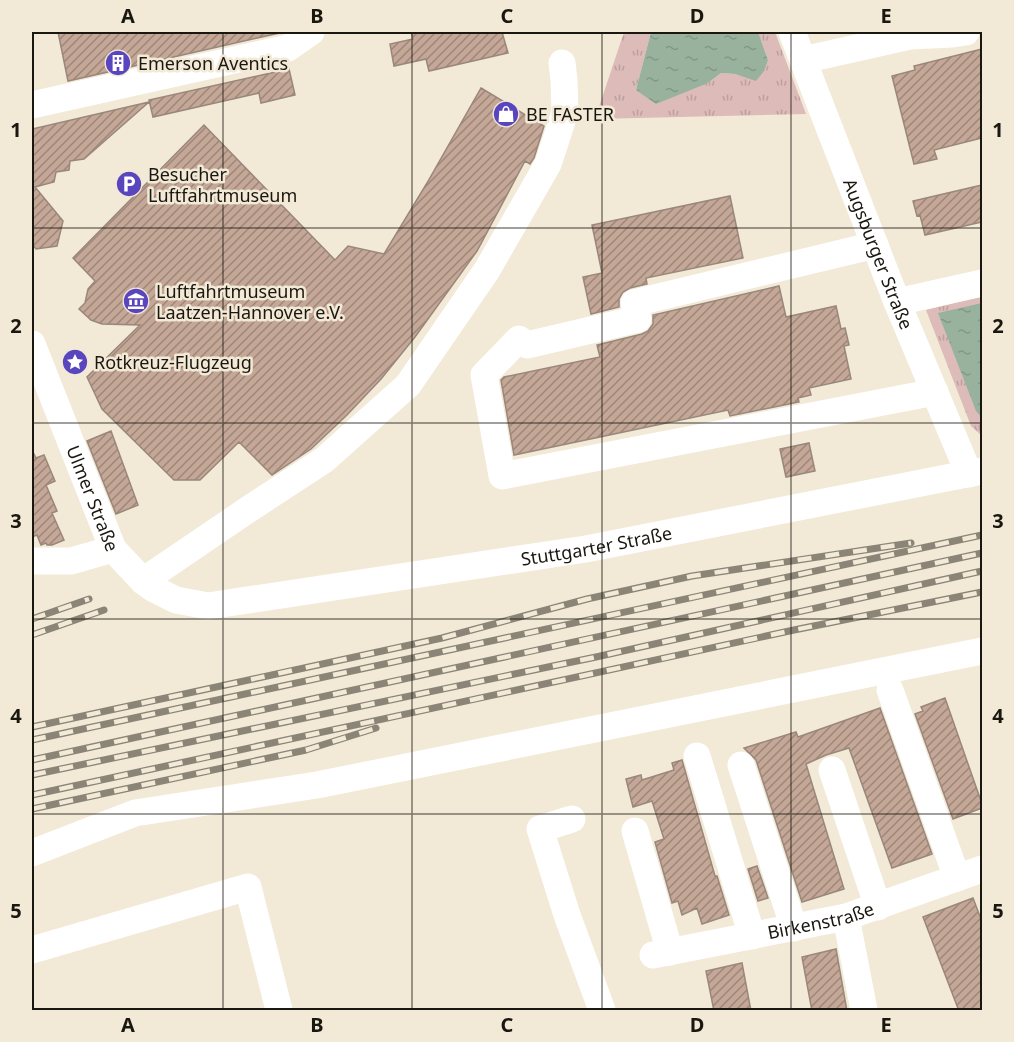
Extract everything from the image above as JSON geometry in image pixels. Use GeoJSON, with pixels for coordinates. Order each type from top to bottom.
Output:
{"type":"FeatureCollection","features":[{"type":"Feature","properties":{"kind":"street"},"geometry":{"type":"LineString","coordinates":[[32,105],[288,48],[311,32]]}},
{"type":"Feature","properties":{"kind":"street","name":"Augsburger Straße"},"geometry":{"type":"LineString","coordinates":[[792,32],[897,302],[935,392],[976,473]]}},
{"type":"Feature","properties":{"kind":"street"},"geometry":{"type":"LineString","coordinates":[[803,60],[910,36],[966,32]]}},
{"type":"Feature","properties":{"kind":"street"},"geometry":{"type":"LineString","coordinates":[[143,581],[324,460],[408,385],[487,270],[548,164],[565,112],[562,63]]}},
{"type":"Feature","properties":{"kind":"street"},"geometry":{"type":"LineString","coordinates":[[875,245],[634,303],[638,319],[527,345],[519,339],[484,375],[502,476],[935,392]]}},
{"type":"Feature","properties":{"kind":"street"},"geometry":{"type":"LineString","coordinates":[[897,302],[982,283]]}},
{"type":"Feature","properties":{"kind":"street","name":"Ulmer Straße"},"geometry":{"type":"LineString","coordinates":[[32,344],[113,549],[143,581],[176,600],[207,606]]}},
{"type":"Feature","properties":{"kind":"street","name":"Stuttgarter Straße"},"geometry":{"type":"LineString","coordinates":[[207,606],[586,549],[976,473]]}},
{"type":"Feature","properties":{"kind":"street"},"geometry":{"type":"LineString","coordinates":[[32,561],[71,561],[113,549]]}},
{"type":"Feature","properties":{"kind":"street"},"geometry":{"type":"LineString","coordinates":[[32,853],[135,813],[317,785],[982,651]]}},
{"type":"Feature","properties":{"kind":"street"},"geometry":{"type":"LineString","coordinates":[[890,690],[957,878]]}},
{"type":"Feature","properties":{"kind":"street"},"geometry":{"type":"LineString","coordinates":[[697,756],[752,936]]}},
{"type":"Feature","properties":{"kind":"street"},"geometry":{"type":"LineString","coordinates":[[741,765],[795,928]]}},
{"type":"Feature","properties":{"kind":"street"},"geometry":{"type":"LineString","coordinates":[[832,770],[878,907]]}},
{"type":"Feature","properties":{"kind":"street"},"geometry":{"type":"LineString","coordinates":[[572,819],[540,829],[567,915],[602,1011]]}},
{"type":"Feature","properties":{"kind":"street","name":"Birkenstraße"},"geometry":{"type":"LineString","coordinates":[[635,831],[661,954],[846,917],[982,869]]}},
{"type":"Feature","properties":{"kind":"street"},"geometry":{"type":"LineString","coordinates":[[32,950],[248,887],[279,1011]]}},
{"type":"Feature","properties":{"kind":"street"},"geometry":{"type":"LineString","coordinates":[[846,917],[864,1011]]}},
{"type":"Feature","properties":{"kind":"green space"},"geometry":{"type":"Polygon","coordinates":[[[624,32],[651,32],[636,90],[708,83],[721,73],[756,80],[768,60],[758,32],[775,32],[806,114],[595,119],[624,32]]]}},
{"type":"Feature","properties":{"kind":"green space"},"geometry":{"type":"Polygon","coordinates":[[[982,296],[982,436],[971,426],[926,310],[982,296]]]}},
{"type":"Feature","properties":{"kind":"water"},"geometry":{"type":"Polygon","coordinates":[[[651,32],[758,32],[768,60],[764,71],[756,81],[735,74],[721,73],[708,83],[656,104],[636,90],[651,32]]]}},
{"type":"Feature","properties":{"kind":"water"},"geometry":{"type":"Polygon","coordinates":[[[982,303],[982,418],[976,411],[938,313],[982,303]]]}},
{"type":"Feature","properties":{"kind":"building","name":"Emerson Aventics"},"geometry":{"type":"Polygon","coordinates":[[[58,32],[284,32],[68,81],[58,32]]]}},
{"type":"Feature","properties":{"kind":"building"},"geometry":{"type":"Polygon","coordinates":[[[411,32],[502,32],[508,53],[429,71],[426,59],[394,66],[390,44],[413,39],[411,32]]]}},
{"type":"Feature","properties":{"kind":"building"},"geometry":{"type":"Polygon","coordinates":[[[982,49],[982,138],[934,150],[937,159],[914,164],[892,76],[915,70],[914,66],[982,49]]]}},
{"type":"Feature","properties":{"kind":"building"},"geometry":{"type":"Polygon","coordinates":[[[289,69],[295,95],[261,103],[259,93],[153,117],[149,100],[289,69]]]}},
{"type":"Feature","properties":{"kind":"building"},"geometry":{"type":"Polygon","coordinates":[[[481,88],[544,126],[534,158],[530,164],[525,161],[477,251],[415,337],[381,379],[347,415],[311,449],[272,475],[239,442],[200,480],[174,480],[102,409],[87,377],[140,325],[102,324],[91,320],[79,309],[85,303],[88,289],[95,281],[73,258],[204,125],[335,260],[348,246],[384,254],[481,88]]]}},
{"type":"Feature","properties":{"kind":"building"},"geometry":{"type":"Polygon","coordinates":[[[149,102],[84,159],[70,161],[69,170],[56,172],[54,182],[35,187],[63,221],[57,246],[36,249],[32,244],[32,129],[149,102]]]}},
{"type":"Feature","properties":{"kind":"building"},"geometry":{"type":"Polygon","coordinates":[[[982,185],[982,222],[925,235],[920,215],[917,216],[913,201],[982,185]]]}},
{"type":"Feature","properties":{"kind":"building"},"geometry":{"type":"Polygon","coordinates":[[[730,196],[743,258],[646,278],[647,284],[623,292],[619,299],[619,307],[591,314],[583,277],[602,273],[592,225],[730,196]]]}},
{"type":"Feature","properties":{"kind":"building"},"geometry":{"type":"Polygon","coordinates":[[[779,286],[786,317],[836,306],[841,329],[845,328],[849,345],[844,346],[851,379],[809,388],[811,395],[798,398],[799,402],[730,416],[728,410],[514,455],[501,380],[504,377],[600,357],[597,345],[648,331],[653,324],[653,315],[779,286]]]}},
{"type":"Feature","properties":{"kind":"building"},"geometry":{"type":"Polygon","coordinates":[[[111,431],[138,505],[116,514],[87,441],[111,431]]]}},
{"type":"Feature","properties":{"kind":"building"},"geometry":{"type":"Polygon","coordinates":[[[809,443],[815,471],[786,477],[780,449],[809,443]]]}},
{"type":"Feature","properties":{"kind":"building"},"geometry":{"type":"Polygon","coordinates":[[[32,450],[36,458],[44,455],[55,481],[46,485],[57,511],[52,513],[64,540],[52,545],[46,543],[41,545],[37,535],[32,537],[32,450]]]}},
{"type":"Feature","properties":{"kind":"building"},"geometry":{"type":"Polygon","coordinates":[[[945,698],[982,804],[982,808],[953,819],[915,714],[923,711],[921,707],[945,698]]]}},
{"type":"Feature","properties":{"kind":"building"},"geometry":{"type":"Polygon","coordinates":[[[880,708],[932,854],[892,868],[849,748],[826,755],[806,764],[844,889],[802,902],[756,760],[744,748],[796,732],[798,737],[880,708]]]}},
{"type":"Feature","properties":{"kind":"building"},"geometry":{"type":"Polygon","coordinates":[[[682,760],[715,876],[717,876],[729,915],[702,924],[697,908],[682,915],[678,901],[672,903],[655,842],[664,839],[652,801],[633,807],[626,779],[641,775],[642,780],[674,770],[672,763],[682,760]]]}},
{"type":"Feature","properties":{"kind":"building"},"geometry":{"type":"Polygon","coordinates":[[[757,866],[768,898],[758,901],[748,869],[757,866]]]}},
{"type":"Feature","properties":{"kind":"building"},"geometry":{"type":"Polygon","coordinates":[[[973,898],[982,922],[982,1011],[959,1011],[923,917],[973,898]]]}},
{"type":"Feature","properties":{"kind":"building"},"geometry":{"type":"Polygon","coordinates":[[[836,949],[847,1011],[812,1011],[802,957],[836,949]]]}},
{"type":"Feature","properties":{"kind":"building"},"geometry":{"type":"Polygon","coordinates":[[[742,963],[751,1011],[714,1011],[706,971],[742,963]]]}},
{"type":"Feature","properties":{"kind":"railway"},"geometry":{"type":"LineString","coordinates":[[32,740],[982,535]]}},
{"type":"Feature","properties":{"kind":"railway"},"geometry":{"type":"LineString","coordinates":[[32,727],[442,638],[587,599],[692,576],[911,543]]}},
{"type":"Feature","properties":{"kind":"railway"},"geometry":{"type":"LineString","coordinates":[[32,760],[982,553]]}},
{"type":"Feature","properties":{"kind":"railway"},"geometry":{"type":"LineString","coordinates":[[32,775],[596,657],[982,571]]}},
{"type":"Feature","properties":{"kind":"railway"},"geometry":{"type":"LineString","coordinates":[[32,795],[794,630],[982,592]]}},
{"type":"Feature","properties":{"kind":"railway"},"geometry":{"type":"LineString","coordinates":[[32,619],[89,599]]}},
{"type":"Feature","properties":{"kind":"railway"},"geometry":{"type":"LineString","coordinates":[[32,635],[104,610]]}},
{"type":"Feature","properties":{"kind":"railway"},"geometry":{"type":"LineString","coordinates":[[32,809],[306,750],[376,728]]}},
{"type":"Feature","properties":{"kind":"place","name":"Emerson Aventics"},"geometry":{"type":"Point","coordinates":[118,63]}},
{"type":"Feature","properties":{"kind":"place","name":"BE FASTER"},"geometry":{"type":"Point","coordinates":[506,114]}},
{"type":"Feature","properties":{"kind":"place","name":"Besucher Luftfahrtmuseum"},"geometry":{"type":"Point","coordinates":[129,184]}},
{"type":"Feature","properties":{"kind":"place","name":"Luftfahrtmuseum Laatzen-Hannover e.V."},"geometry":{"type":"Point","coordinates":[136,301]}},
{"type":"Feature","properties":{"kind":"place","name":"Rotkreuz-Flugzeug"},"geometry":{"type":"Point","coordinates":[75,362]}}]}
